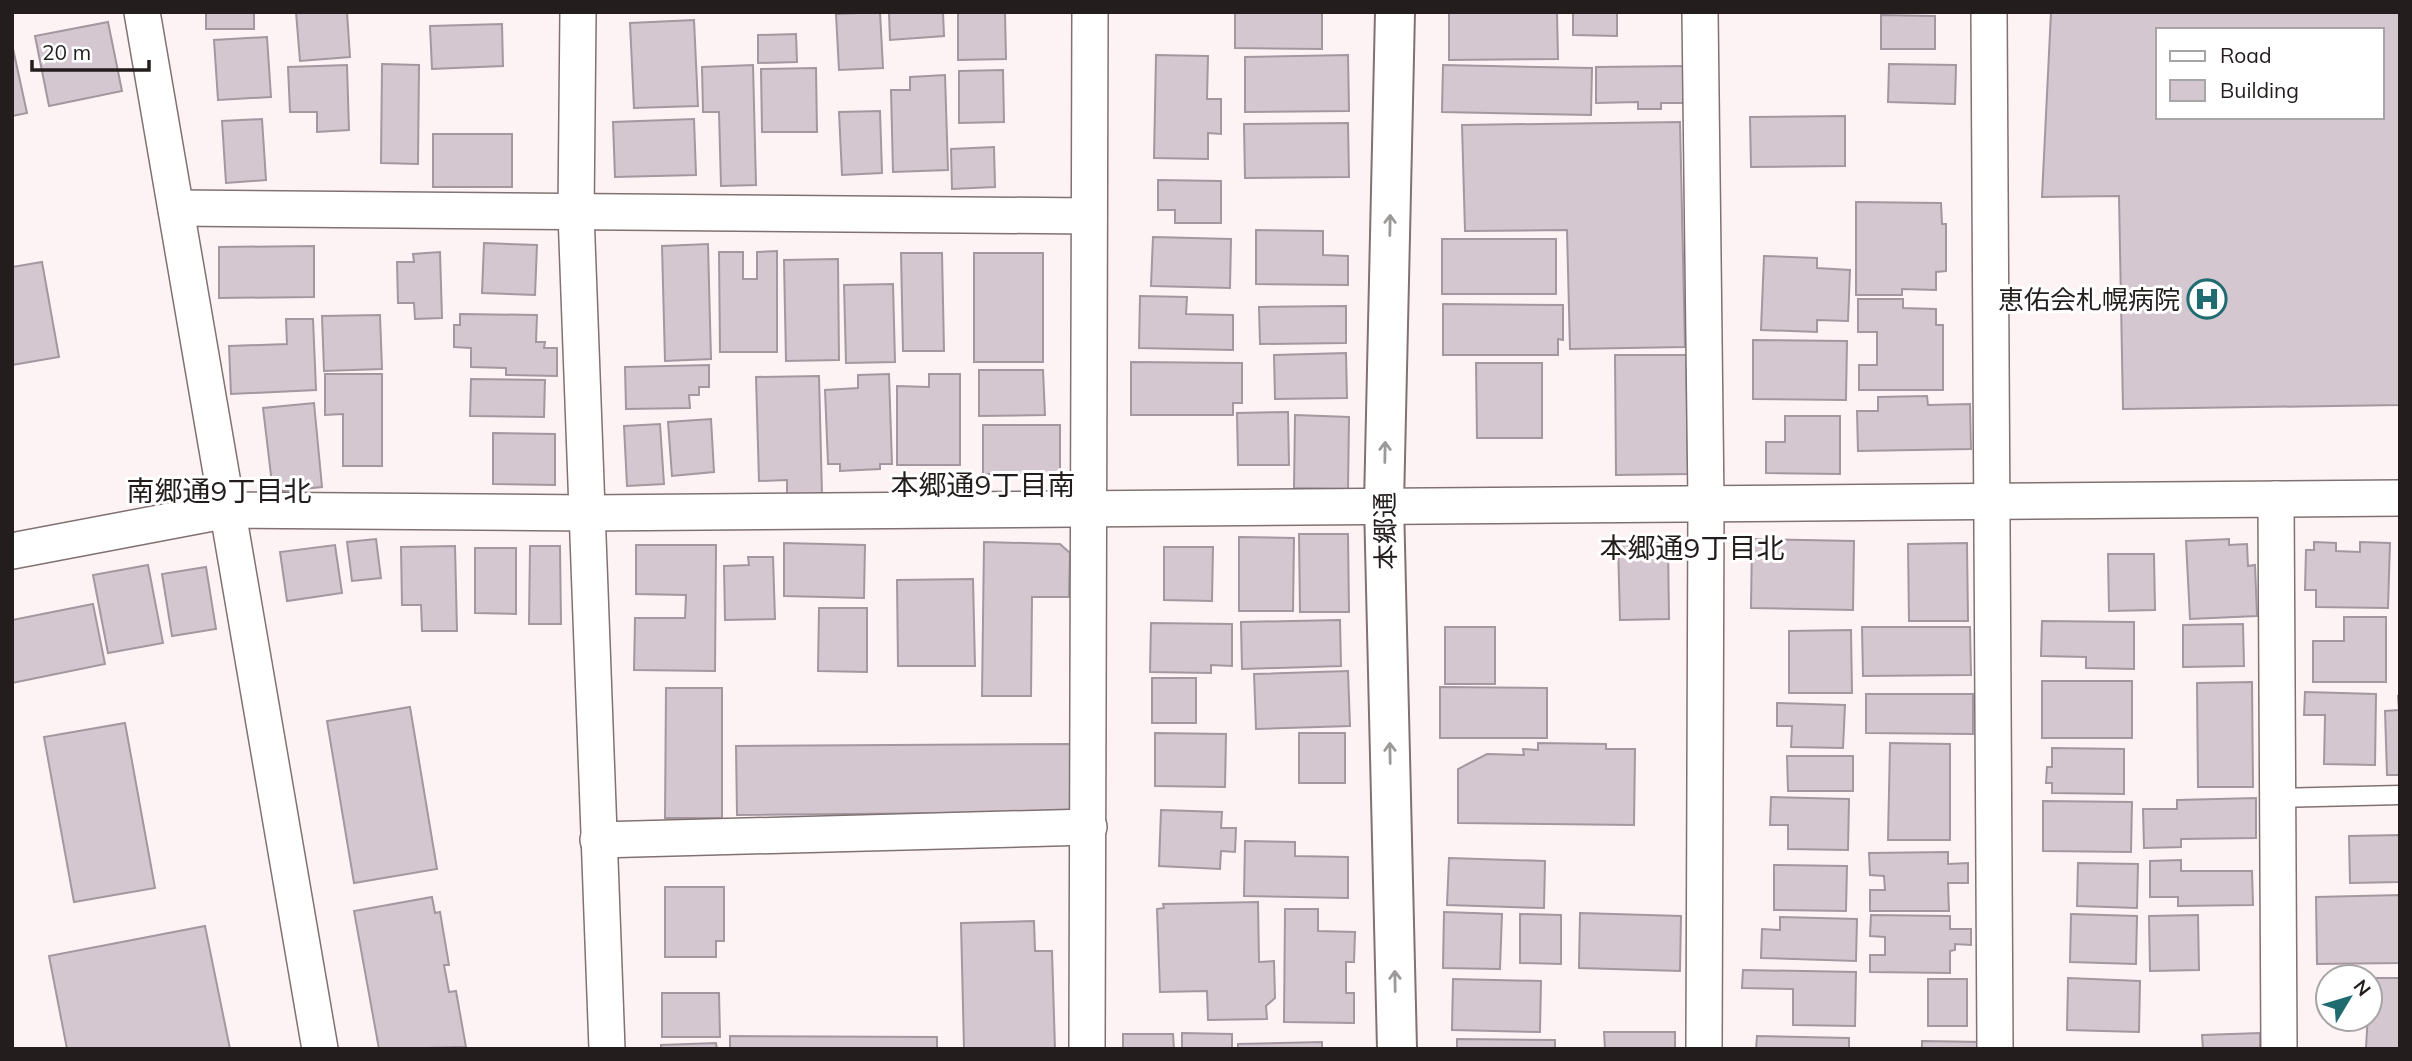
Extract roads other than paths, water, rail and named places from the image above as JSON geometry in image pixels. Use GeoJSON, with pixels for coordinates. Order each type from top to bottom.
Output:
{"type":"FeatureCollection","features":[{"type":"Feature","properties":{"kind":"street"},"geometry":{"type":"LineString","coordinates":[[142,12],[320,1049]]}},
{"type":"Feature","properties":{"kind":"street"},"geometry":{"type":"LineString","coordinates":[[578,12],[576,213],[607,1049]]}},
{"type":"Feature","properties":{"kind":"street"},"geometry":{"type":"LineString","coordinates":[[1087,1049],[1090,12]]}},
{"type":"Feature","properties":{"kind":"street","name":"本郷通"},"geometry":{"type":"LineString","coordinates":[[1395,12],[1384,505],[1396,1049]]}},
{"type":"Feature","properties":{"kind":"street"},"geometry":{"type":"LineString","coordinates":[[1700,12],[1706,503],[1704,1049]]}},
{"type":"Feature","properties":{"kind":"street"},"geometry":{"type":"LineString","coordinates":[[1989,12],[1995,1049]]}},
{"type":"Feature","properties":{"kind":"street"},"geometry":{"type":"LineString","coordinates":[[176,208],[1089,216]]}},
{"type":"Feature","properties":{"kind":"street"},"geometry":{"type":"LineString","coordinates":[[2276,499],[2280,798],[2279,1049]]}},
{"type":"Feature","properties":{"kind":"street"},"geometry":{"type":"LineString","coordinates":[[12,551],[228,510],[587,513],[2400,499]]}},
{"type":"Feature","properties":{"kind":"street"},"geometry":{"type":"LineString","coordinates":[[598,840],[1089,827]]}},
{"type":"Feature","properties":{"kind":"lane"},"geometry":{"type":"LineString","coordinates":[[2280,798],[2400,794]]}},
{"type":"Feature","properties":{"kind":"place","name":"恵佑会札幌病院"},"geometry":{"type":"Point","coordinates":[2207,299]}},
{"type":"Feature","properties":{"kind":"district","name":"本郷通9丁目南"},"geometry":{"type":"Point","coordinates":[983,484]}},
{"type":"Feature","properties":{"kind":"district","name":"南郷通9丁目北"},"geometry":{"type":"Point","coordinates":[219,490]}},
{"type":"Feature","properties":{"kind":"district","name":"本郷通9丁目北"},"geometry":{"type":"Point","coordinates":[1692,547]}}]}
